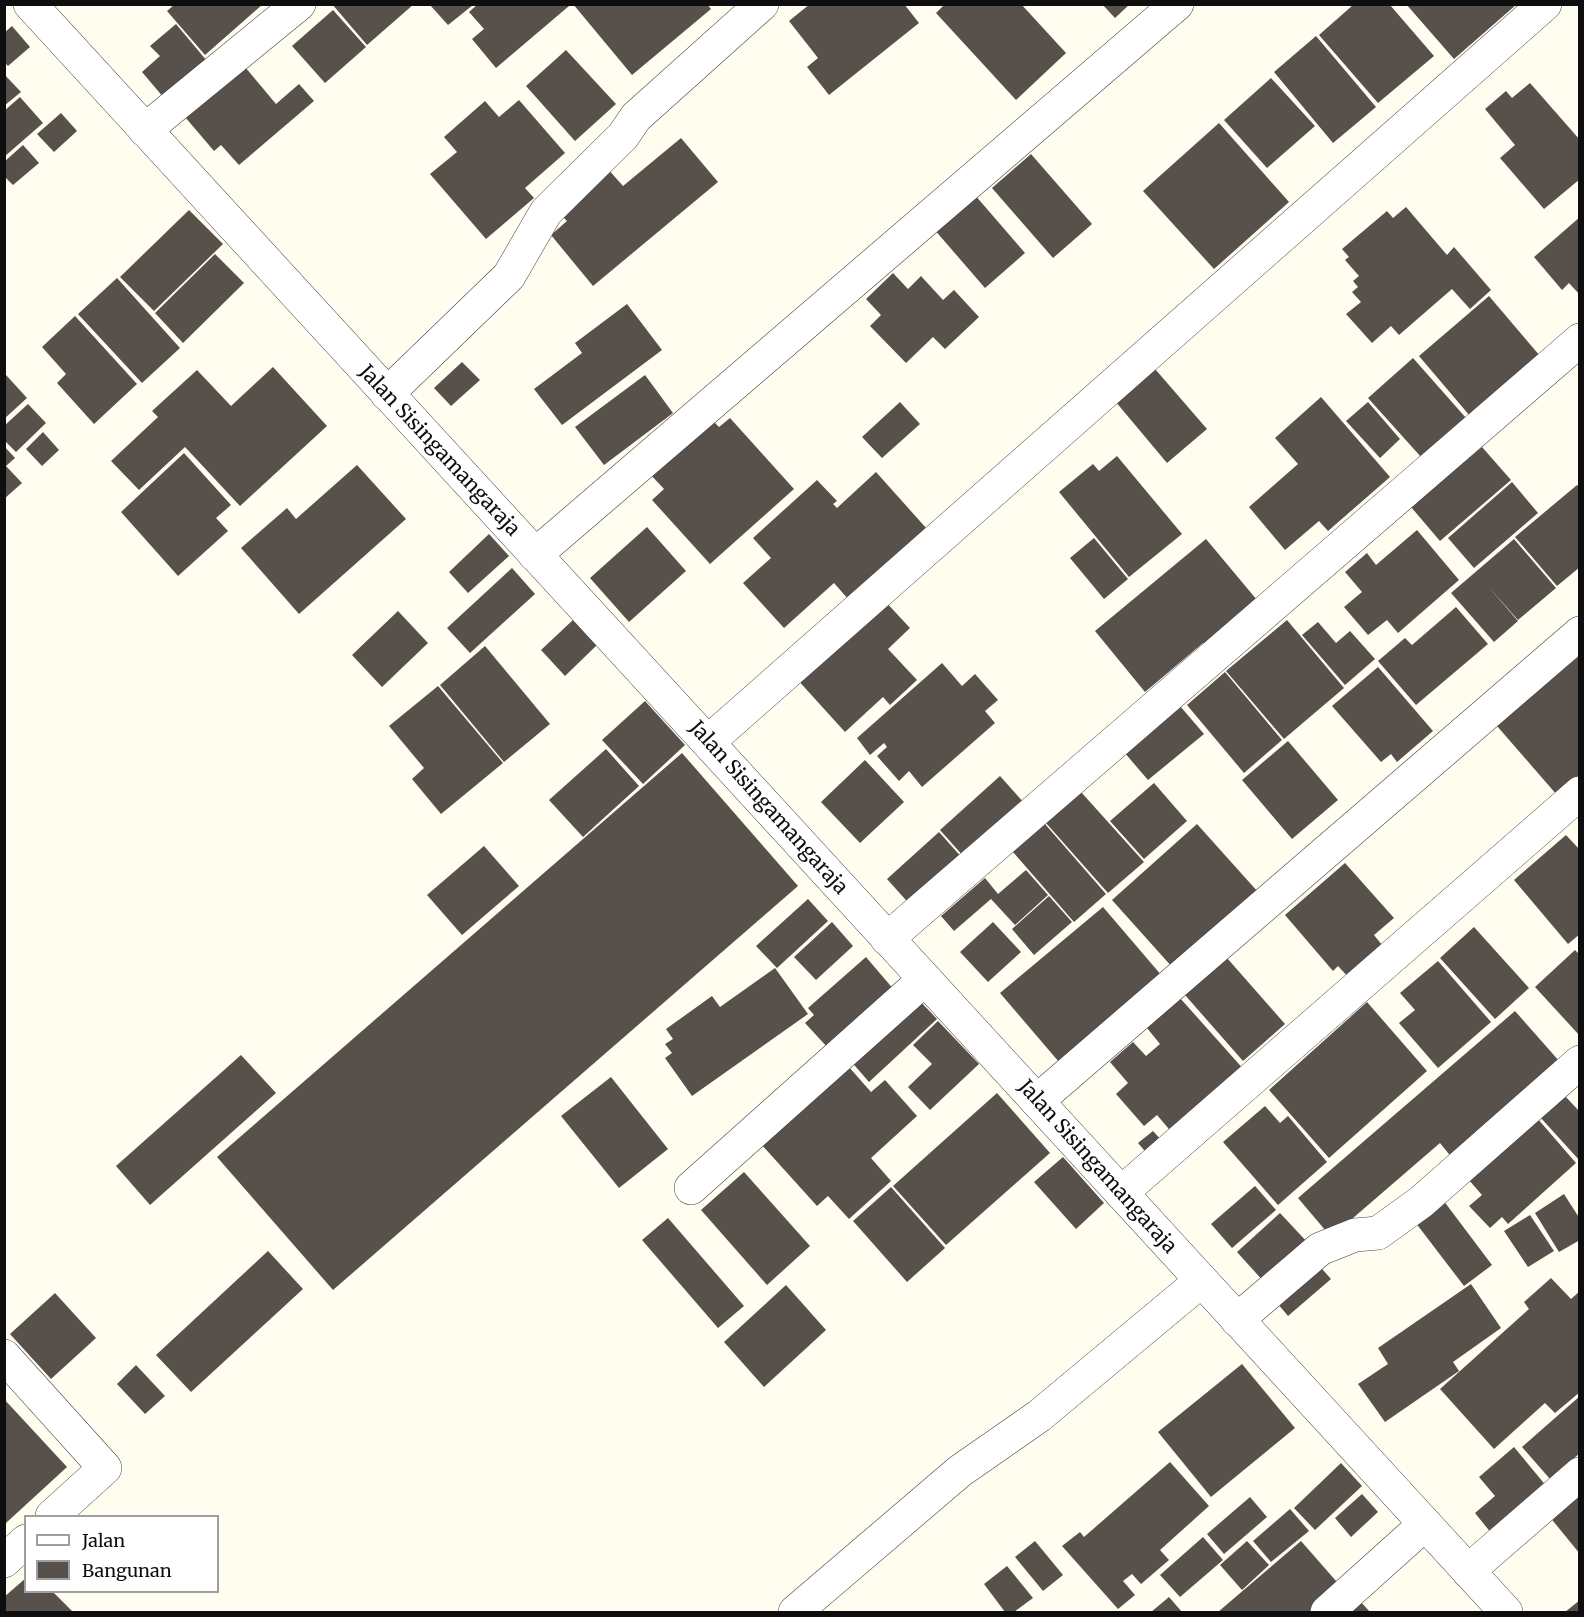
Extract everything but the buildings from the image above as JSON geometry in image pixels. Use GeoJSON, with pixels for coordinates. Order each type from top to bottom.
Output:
{"type":"FeatureCollection","features":[{"type":"Feature","properties":{"kind":"street","name":"Jalan Sisingamangaraja"},"geometry":{"type":"LineString","coordinates":[[30,4],[1506,1612]]}},
{"type":"Feature","properties":{"kind":"street"},"geometry":{"type":"LineString","coordinates":[[145,130],[299,4]]}},
{"type":"Feature","properties":{"kind":"street"},"geometry":{"type":"LineString","coordinates":[[387,394],[509,276],[546,212],[623,136],[636,117],[762,4]]}},
{"type":"Feature","properties":{"kind":"street"},"geometry":{"type":"LineString","coordinates":[[536,555],[1177,4]]}},
{"type":"Feature","properties":{"kind":"street"},"geometry":{"type":"LineString","coordinates":[[708,742],[1545,4]]}},
{"type":"Feature","properties":{"kind":"street"},"geometry":{"type":"LineString","coordinates":[[887,939],[1580,340]]}},
{"type":"Feature","properties":{"kind":"street"},"geometry":{"type":"LineString","coordinates":[[1037,1101],[1580,633]]}},
{"type":"Feature","properties":{"kind":"street"},"geometry":{"type":"LineString","coordinates":[[1121,1193],[1580,793]]}},
{"type":"Feature","properties":{"kind":"street"},"geometry":{"type":"LineString","coordinates":[[691,1188],[925,979]]}},
{"type":"Feature","properties":{"kind":"street"},"geometry":{"type":"LineString","coordinates":[[1238,1320],[1320,1249],[1355,1234],[1378,1233],[1421,1202],[1580,1062]]}},
{"type":"Feature","properties":{"kind":"street"},"geometry":{"type":"LineString","coordinates":[[795,1612],[960,1470],[1039,1416],[1202,1281]]}},
{"type":"Feature","properties":{"kind":"street"},"geometry":{"type":"LineString","coordinates":[[4,1356],[105,1468],[53,1515]]}},
{"type":"Feature","properties":{"kind":"street"},"geometry":{"type":"LineString","coordinates":[[1468,1571],[1580,1474]]}},
{"type":"Feature","properties":{"kind":"street"},"geometry":{"type":"LineString","coordinates":[[1327,1612],[1425,1524]]}},
{"type":"Feature","properties":{"kind":"street"},"geometry":{"type":"LineString","coordinates":[[4,1561],[24,1543]]}}]}
